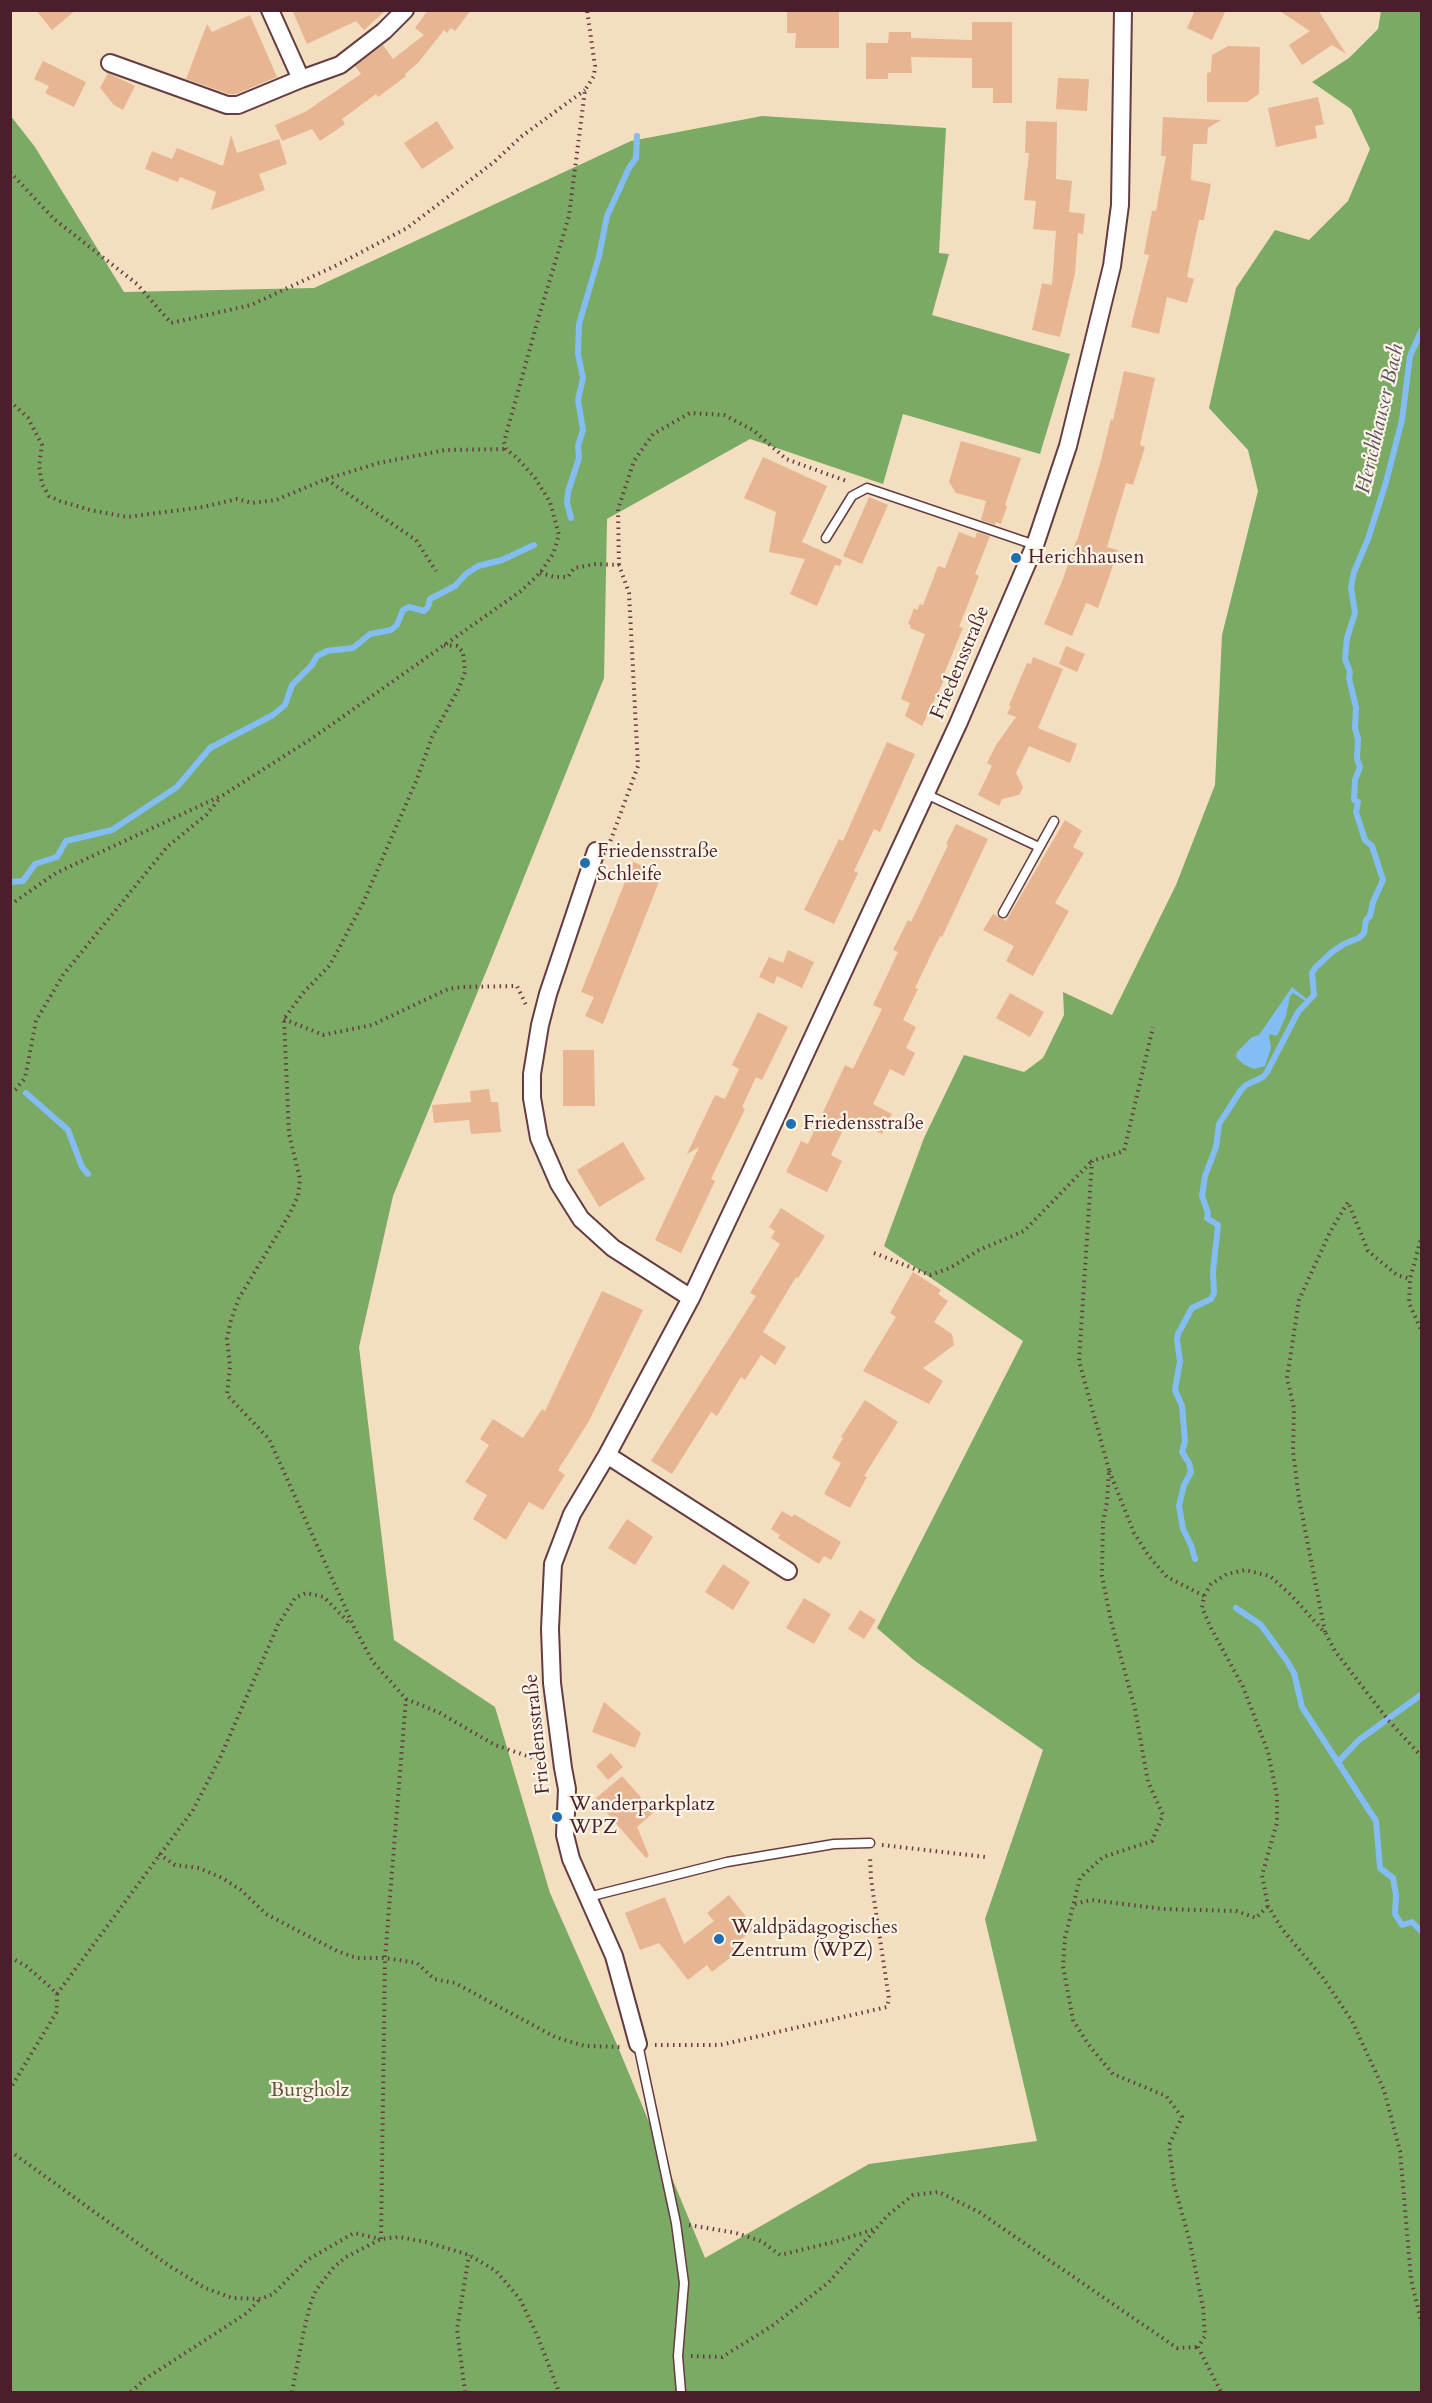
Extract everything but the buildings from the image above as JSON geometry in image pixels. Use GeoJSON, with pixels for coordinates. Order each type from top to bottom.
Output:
{"type":"FeatureCollection","features":[{"type":"Feature","properties":{"kind":"street"},"geometry":{"type":"LineString","coordinates":[[270,10],[301,79]]}},
{"type":"Feature","properties":{"kind":"street"},"geometry":{"type":"LineString","coordinates":[[110,63],[227,105],[238,105],[340,65],[384,31],[405,10]]}},
{"type":"Feature","properties":{"kind":"street","name":"Friedensstraße"},"geometry":{"type":"LineString","coordinates":[[638,2044],[615,1956],[571,1859],[565,1836],[567,1789],[562,1768],[552,1683],[550,1629],[553,1564],[572,1514],[607,1455],[691,1298],[926,794],[1035,545],[1068,446],[1112,266],[1120,206],[1123,10]]}},
{"type":"Feature","properties":{"kind":"street"},"geometry":{"type":"LineString","coordinates":[[596,851],[548,994],[540,1025],[532,1074],[532,1098],[539,1138],[560,1184],[581,1219],[613,1248],[691,1298]]}},
{"type":"Feature","properties":{"kind":"street"},"geometry":{"type":"LineString","coordinates":[[607,1455],[788,1571]]}},
{"type":"Feature","properties":{"kind":"lane"},"geometry":{"type":"LineString","coordinates":[[826,538],[852,496],[867,488],[1035,545]]}},
{"type":"Feature","properties":{"kind":"lane"},"geometry":{"type":"LineString","coordinates":[[926,794],[1039,847]]}},
{"type":"Feature","properties":{"kind":"lane"},"geometry":{"type":"LineString","coordinates":[[1003,913],[1054,821]]}},
{"type":"Feature","properties":{"kind":"lane"},"geometry":{"type":"LineString","coordinates":[[588,1897],[727,1862],[834,1844],[870,1843]]}},
{"type":"Feature","properties":{"kind":"lane"},"geometry":{"type":"LineString","coordinates":[[638,2044],[676,2223],[684,2283],[678,2356],[681,2392]]}},
{"type":"Feature","properties":{"kind":"path"},"geometry":{"type":"LineString","coordinates":[[10,172],[54,219],[137,284],[171,323],[251,305],[335,266],[407,228],[494,162],[522,136],[585,90],[594,76],[595,66],[587,10]]}},
{"type":"Feature","properties":{"kind":"path"},"geometry":{"type":"LineString","coordinates":[[10,904],[56,873],[223,795],[311,739],[521,591],[540,573],[553,554],[560,535],[550,502],[535,478],[518,458],[506,449],[504,442],[570,216],[585,90]]}},
{"type":"Feature","properties":{"kind":"path"},"geometry":{"type":"LineString","coordinates":[[10,401],[28,418],[42,445],[39,466],[42,484],[49,495],[90,510],[127,517],[203,507],[237,499],[252,503],[276,500],[326,479],[379,463],[445,450],[506,449]]}},
{"type":"Feature","properties":{"kind":"path"},"geometry":{"type":"LineString","coordinates":[[596,851],[610,842],[638,766],[629,593],[619,565],[618,509],[634,461],[652,434],[690,413],[724,415],[753,430],[786,459],[867,488]]}},
{"type":"Feature","properties":{"kind":"path"},"geometry":{"type":"LineString","coordinates":[[326,479],[416,540],[436,571]]}},
{"type":"Feature","properties":{"kind":"path"},"geometry":{"type":"LineString","coordinates":[[540,573],[555,577],[568,577],[574,568],[596,564],[619,565]]}},
{"type":"Feature","properties":{"kind":"path"},"geometry":{"type":"LineString","coordinates":[[444,645],[457,646],[463,652],[465,672],[459,688],[432,737],[417,779],[363,903],[330,965],[303,993],[285,1019],[289,1134],[300,1179],[298,1196],[239,1298],[231,1320],[227,1339],[230,1368],[227,1395],[269,1439],[354,1627],[373,1662],[406,1699],[440,1713],[495,1745],[562,1768]]}},
{"type":"Feature","properties":{"kind":"path"},"geometry":{"type":"LineString","coordinates":[[10,1093],[25,1078],[36,1021],[63,975],[167,847],[206,815],[223,795]]}},
{"type":"Feature","properties":{"kind":"path"},"geometry":{"type":"LineString","coordinates":[[285,1019],[322,1035],[372,1025],[448,989],[517,986],[529,1011],[540,1025]]}},
{"type":"Feature","properties":{"kind":"path"},"geometry":{"type":"LineString","coordinates":[[874,1253],[930,1275],[950,1268],[979,1250],[1024,1231],[1092,1161],[1124,1151],[1153,1027]]}},
{"type":"Feature","properties":{"kind":"path"},"geometry":{"type":"LineString","coordinates":[[1092,1161],[1079,1361],[1109,1470],[1134,1533],[1148,1556],[1167,1577],[1204,1596]]}},
{"type":"Feature","properties":{"kind":"path"},"geometry":{"type":"LineString","coordinates":[[1326,1634],[1299,1499],[1293,1451],[1294,1408],[1287,1378],[1299,1300],[1330,1232],[1348,1202],[1368,1251],[1397,1275],[1410,1279]]}},
{"type":"Feature","properties":{"kind":"path"},"geometry":{"type":"LineString","coordinates":[[1422,1235],[1410,1279],[1409,1303],[1422,1332]]}},
{"type":"Feature","properties":{"kind":"path"},"geometry":{"type":"LineString","coordinates":[[1109,1470],[1103,1522],[1102,1575],[1111,1621],[1135,1709],[1148,1782],[1163,1815],[1152,1841],[1103,1857],[1080,1878],[1065,1938],[1063,1966],[1073,2020],[1088,2044],[1113,2074],[1166,2096],[1182,2117],[1169,2145],[1174,2185],[1190,2242],[1203,2308],[1205,2336],[1198,2347]]}},
{"type":"Feature","properties":{"kind":"path"},"geometry":{"type":"LineString","coordinates":[[1422,1757],[1389,1720],[1335,1651],[1326,1634],[1292,1596],[1270,1576],[1245,1570],[1227,1574],[1211,1584],[1204,1596],[1202,1608],[1242,1687],[1268,1752],[1277,1796],[1277,1823],[1262,1875],[1268,1906],[1282,1929],[1323,1978],[1352,2021],[1384,2090],[1400,2151],[1411,2279],[1422,2325]]}},
{"type":"Feature","properties":{"kind":"path"},"geometry":{"type":"LineString","coordinates":[[10,2089],[56,2013],[57,1994],[193,1810],[220,1758],[278,1624],[295,1598],[306,1593],[324,1597],[354,1627]]}},
{"type":"Feature","properties":{"kind":"path"},"geometry":{"type":"LineString","coordinates":[[381,2239],[385,1958],[406,1699]]}},
{"type":"Feature","properties":{"kind":"path"},"geometry":{"type":"LineString","coordinates":[[159,1854],[175,1865],[199,1868],[222,1878],[241,1890],[266,1914],[337,1951],[357,1958],[385,1958],[417,1963],[434,1978],[465,1987],[555,2037],[585,2046],[618,2047],[638,2044],[720,2045],[887,2007],[889,1999],[871,1879],[870,1843],[986,1857]]}},
{"type":"Feature","properties":{"kind":"path"},"geometry":{"type":"LineString","coordinates":[[1074,1904],[1091,1900],[1163,1909],[1236,1911],[1256,1918],[1268,1906]]}},
{"type":"Feature","properties":{"kind":"path"},"geometry":{"type":"LineString","coordinates":[[10,1957],[26,1966],[57,1994]]}},
{"type":"Feature","properties":{"kind":"path"},"geometry":{"type":"LineString","coordinates":[[10,2151],[168,2265],[205,2288],[232,2298],[261,2299]]}},
{"type":"Feature","properties":{"kind":"path"},"geometry":{"type":"LineString","coordinates":[[678,2356],[722,2357],[772,2326],[828,2283],[888,2215],[913,2195],[939,2192],[979,2211],[1177,2348],[1198,2347]]}},
{"type":"Feature","properties":{"kind":"path"},"geometry":{"type":"LineString","coordinates":[[676,2223],[736,2233],[761,2241],[780,2255],[876,2229]]}},
{"type":"Feature","properties":{"kind":"path"},"geometry":{"type":"LineString","coordinates":[[130,2392],[145,2379],[247,2313],[261,2299],[273,2294],[307,2260],[354,2233],[381,2239],[399,2237],[426,2242],[469,2255],[496,2271],[520,2300],[538,2337],[559,2392]]}},
{"type":"Feature","properties":{"kind":"path"},"geometry":{"type":"LineString","coordinates":[[292,2392],[307,2315],[316,2290],[334,2267],[346,2257],[381,2239]]}},
{"type":"Feature","properties":{"kind":"path"},"geometry":{"type":"LineString","coordinates":[[465,2392],[457,2329],[469,2255]]}},
{"type":"Feature","properties":{"kind":"path"},"geometry":{"type":"LineString","coordinates":[[1198,2347],[1221,2392]]}},
{"type":"Feature","properties":{"kind":"green space","name":"Burgholz"},"geometry":{"type":"Polygon","coordinates":[[[1381,11],[1421,11],[1421,2392],[11,2392],[10,115],[35,147],[124,292],[314,288],[631,141],[762,116],[946,128],[939,253],[949,254],[932,315],[1070,354],[1040,454],[903,414],[883,484],[750,439],[607,519],[604,678],[393,1196],[359,1347],[394,1640],[495,1707],[550,1893],[618,2047],[705,2258],[869,2164],[1037,2141],[985,1919],[1043,1750],[915,1661],[877,1628],[1023,1341],[884,1246],[924,1138],[964,1055],[1024,1072],[1043,1058],[1064,1015],[1063,992],[1112,1015],[1176,885],[1215,785],[1222,635],[1258,491],[1248,450],[1209,408],[1236,288],[1275,230],[1309,240],[1348,201],[1370,149],[1351,109],[1312,82],[1349,58],[1378,29],[1381,11]]]}},
{"type":"Feature","properties":{"kind":"water"},"geometry":{"type":"Polygon","coordinates":[[[1292,987],[1308,1000],[1307,1002],[1293,993],[1290,996],[1286,1016],[1278,1034],[1269,1036],[1271,1048],[1265,1066],[1254,1069],[1243,1064],[1236,1057],[1237,1052],[1252,1037],[1259,1035],[1292,987]]]}},
{"type":"Feature","properties":{"kind":"waterway"},"geometry":{"type":"LineString","coordinates":[[571,518],[567,503],[568,492],[579,458],[578,446],[583,430],[578,400],[583,378],[578,354],[579,324],[599,256],[607,216],[636,158],[637,136]]}},
{"type":"Feature","properties":{"kind":"waterway","name":"Herichhauser Bach"},"geometry":{"type":"LineString","coordinates":[[1195,1559],[1183,1529],[1179,1506],[1184,1485],[1191,1472],[1189,1463],[1182,1452],[1185,1441],[1182,1406],[1175,1390],[1180,1361],[1177,1340],[1192,1308],[1211,1299],[1214,1293],[1213,1272],[1218,1225],[1207,1218],[1208,1213],[1202,1196],[1205,1176],[1216,1147],[1219,1124],[1241,1090],[1263,1077],[1267,1072],[1298,1012],[1314,995],[1312,973],[1316,967],[1332,952],[1364,933],[1366,920],[1370,916],[1373,902],[1383,880],[1372,846],[1365,840],[1356,812],[1358,802],[1354,800],[1355,780],[1360,767],[1357,759],[1356,708],[1349,678],[1350,672],[1345,659],[1347,638],[1355,613],[1351,587],[1354,572],[1368,539],[1386,482],[1402,420],[1410,356],[1422,329]]}},
{"type":"Feature","properties":{"kind":"waterway"},"geometry":{"type":"LineString","coordinates":[[10,882],[23,881],[35,864],[57,857],[66,841],[112,830],[177,787],[210,748],[273,715],[285,705],[292,685],[312,665],[317,656],[327,651],[353,648],[370,634],[391,630],[397,625],[403,610],[409,607],[424,611],[430,599],[455,586],[466,574],[478,566],[502,560],[534,545]]}},
{"type":"Feature","properties":{"kind":"waterway"},"geometry":{"type":"LineString","coordinates":[[26,1093],[68,1130],[82,1167],[88,1174]]}},
{"type":"Feature","properties":{"kind":"waterway","name":"Herichhauser Bach"},"geometry":{"type":"LineString","coordinates":[[1236,1608],[1261,1625],[1294,1673],[1302,1707],[1376,1821],[1380,1868],[1393,1878],[1396,1895],[1395,1914],[1402,1925],[1412,1922],[1422,1932]]}},
{"type":"Feature","properties":{"kind":"waterway"},"geometry":{"type":"LineString","coordinates":[[1338,1762],[1359,1740],[1422,1694]]}},
{"type":"Feature","properties":{"kind":"place","name":"Herichhausen"},"geometry":{"type":"Point","coordinates":[1016,558]}},
{"type":"Feature","properties":{"kind":"place","name":"Friedensstraße Schleife"},"geometry":{"type":"Point","coordinates":[585,863]}},
{"type":"Feature","properties":{"kind":"place","name":"Friedensstraße"},"geometry":{"type":"Point","coordinates":[791,1124]}},
{"type":"Feature","properties":{"kind":"place","name":"Wanderparkplatz WPZ"},"geometry":{"type":"Point","coordinates":[557,1817]}},
{"type":"Feature","properties":{"kind":"place","name":"Waldpädagogisches Zentrum (WPZ)"},"geometry":{"type":"Point","coordinates":[719,1939]}}]}
